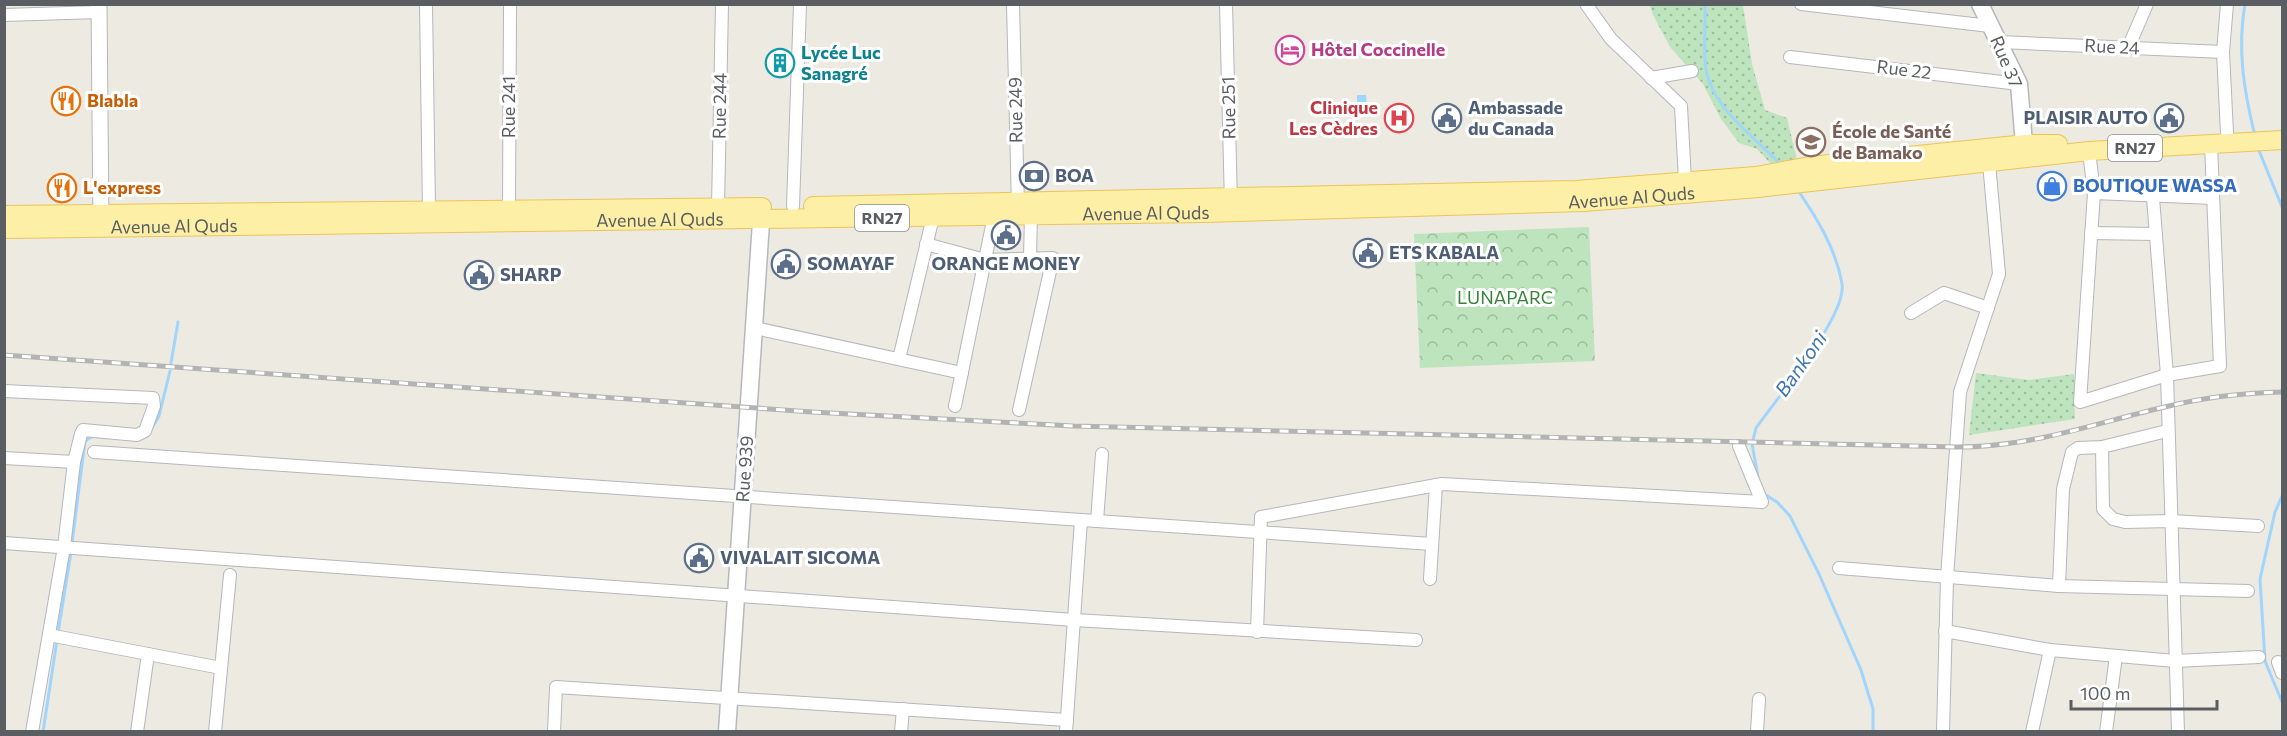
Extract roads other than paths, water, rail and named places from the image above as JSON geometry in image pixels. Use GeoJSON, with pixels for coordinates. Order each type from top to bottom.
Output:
{"type":"FeatureCollection","features":[{"type":"Feature","properties":{"kind":"main road","name":"Rue 37"},"geometry":{"type":"LineString","coordinates":[[1980,4],[2019,84],[2025,151]]}},
{"type":"Feature","properties":{"kind":"main road","name":"Avenue Al Quds"},"geometry":{"type":"LineString","coordinates":[[1231,205],[1584,202],[1757,182],[1810,166],[2238,135],[2283,129]]}},
{"type":"Feature","properties":{"kind":"main road","name":"Avenue Al Quds"},"geometry":{"type":"LineString","coordinates":[[4,229],[101,221],[509,208],[718,207],[761,213],[793,206],[1022,211],[1231,205],[1576,190],[1685,181],[1821,181],[1989,163],[2025,151],[2211,144],[2238,135],[2283,140]]}},
{"type":"Feature","properties":{"kind":"main road","name":"Avenue Al Quds"},"geometry":{"type":"LineString","coordinates":[[4,215],[101,221],[761,213],[933,217],[994,216],[1022,211]]}},
{"type":"Feature","properties":{"kind":"main road","name":"Rue 939"},"geometry":{"type":"LineString","coordinates":[[727,732],[761,213]]}},
{"type":"Feature","properties":{"kind":"street"},"geometry":{"type":"LineString","coordinates":[[426,4],[429,210]]}},
{"type":"Feature","properties":{"kind":"street","name":"Rue 241"},"geometry":{"type":"LineString","coordinates":[[509,208],[510,4]]}},
{"type":"Feature","properties":{"kind":"street","name":"Rue 244"},"geometry":{"type":"LineString","coordinates":[[718,207],[722,4]]}},
{"type":"Feature","properties":{"kind":"street"},"geometry":{"type":"LineString","coordinates":[[793,206],[800,4]]}},
{"type":"Feature","properties":{"kind":"street","name":"Rue 249"},"geometry":{"type":"LineString","coordinates":[[1013,4],[1022,211],[1030,258]]}},
{"type":"Feature","properties":{"kind":"street","name":"Rue 251"},"geometry":{"type":"LineString","coordinates":[[1226,4],[1231,205]]}},
{"type":"Feature","properties":{"kind":"street"},"geometry":{"type":"LineString","coordinates":[[1586,4],[1611,39],[1682,105],[1685,181]]}},
{"type":"Feature","properties":{"kind":"street"},"geometry":{"type":"LineString","coordinates":[[1801,4],[1990,26]]}},
{"type":"Feature","properties":{"kind":"street"},"geometry":{"type":"LineString","coordinates":[[2227,4],[2223,52],[2238,135]]}},
{"type":"Feature","properties":{"kind":"street"},"geometry":{"type":"LineString","coordinates":[[2128,48],[2144,6]]}},
{"type":"Feature","properties":{"kind":"street"},"geometry":{"type":"LineString","coordinates":[[4,15],[99,8],[101,221]]}},
{"type":"Feature","properties":{"kind":"street","name":"Rue 24"},"geometry":{"type":"LineString","coordinates":[[2000,42],[2223,52]]}},
{"type":"Feature","properties":{"kind":"street","name":"Rue 22"},"geometry":{"type":"LineString","coordinates":[[1790,57],[2019,84]]}},
{"type":"Feature","properties":{"kind":"street"},"geometry":{"type":"LineString","coordinates":[[1651,78],[1692,71]]}},
{"type":"Feature","properties":{"kind":"street"},"geometry":{"type":"LineString","coordinates":[[2089,150],[2094,194],[2080,402],[2167,375],[2220,366],[2211,144]]}},
{"type":"Feature","properties":{"kind":"street"},"geometry":{"type":"LineString","coordinates":[[1944,732],[1947,578],[1960,392],[1999,274],[1989,163]]}},
{"type":"Feature","properties":{"kind":"street"},"geometry":{"type":"LineString","coordinates":[[2094,194],[2153,198],[2213,198]]}},
{"type":"Feature","properties":{"kind":"street"},"geometry":{"type":"LineString","coordinates":[[2153,198],[2167,375],[2178,732]]}},
{"type":"Feature","properties":{"kind":"street"},"geometry":{"type":"LineString","coordinates":[[955,406],[994,216]]}},
{"type":"Feature","properties":{"kind":"street"},"geometry":{"type":"LineString","coordinates":[[899,359],[933,217]]}},
{"type":"Feature","properties":{"kind":"street"},"geometry":{"type":"LineString","coordinates":[[2091,233],[2156,234]]}},
{"type":"Feature","properties":{"kind":"street"},"geometry":{"type":"LineString","coordinates":[[926,244],[985,260],[1053,258],[1019,410]]}},
{"type":"Feature","properties":{"kind":"street"},"geometry":{"type":"LineString","coordinates":[[1911,313],[1944,293],[1988,308]]}},
{"type":"Feature","properties":{"kind":"street"},"geometry":{"type":"LineString","coordinates":[[755,328],[962,373]]}},
{"type":"Feature","properties":{"kind":"street"},"geometry":{"type":"LineString","coordinates":[[4,391],[153,398],[154,406],[145,431],[122,435],[83,430],[74,462],[64,547],[32,732]]}},
{"type":"Feature","properties":{"kind":"street"},"geometry":{"type":"LineString","coordinates":[[2059,586],[2062,489],[2069,457],[2078,448],[2102,447],[2167,431]]}},
{"type":"Feature","properties":{"kind":"street"},"geometry":{"type":"LineString","coordinates":[[1257,632],[1261,518],[1436,485],[1762,502],[1739,446]]}},
{"type":"Feature","properties":{"kind":"street"},"geometry":{"type":"LineString","coordinates":[[2102,447],[2103,509],[2113,519],[2125,522],[2171,521],[2258,526]]}},
{"type":"Feature","properties":{"kind":"street"},"geometry":{"type":"LineString","coordinates":[[94,452],[1432,544]]}},
{"type":"Feature","properties":{"kind":"street"},"geometry":{"type":"LineString","coordinates":[[1097,521],[1102,454]]}},
{"type":"Feature","properties":{"kind":"street"},"geometry":{"type":"LineString","coordinates":[[4,458],[74,462]]}},
{"type":"Feature","properties":{"kind":"street"},"geometry":{"type":"LineString","coordinates":[[1430,579],[1436,485]]}},
{"type":"Feature","properties":{"kind":"street"},"geometry":{"type":"LineString","coordinates":[[554,732],[556,687],[903,709],[1066,726],[1081,520]]}},
{"type":"Feature","properties":{"kind":"street"},"geometry":{"type":"LineString","coordinates":[[4,543],[1074,620],[1257,632],[1416,639]]}},
{"type":"Feature","properties":{"kind":"street"},"geometry":{"type":"LineString","coordinates":[[1839,567],[2059,586],[2248,591]]}},
{"type":"Feature","properties":{"kind":"street"},"geometry":{"type":"LineString","coordinates":[[215,732],[230,575]]}},
{"type":"Feature","properties":{"kind":"street"},"geometry":{"type":"LineString","coordinates":[[1945,631],[2050,650],[2175,661],[2259,657]]}},
{"type":"Feature","properties":{"kind":"street"},"geometry":{"type":"LineString","coordinates":[[49,635],[221,668]]}},
{"type":"Feature","properties":{"kind":"street"},"geometry":{"type":"LineString","coordinates":[[2032,732],[2050,650]]}},
{"type":"Feature","properties":{"kind":"street"},"geometry":{"type":"LineString","coordinates":[[137,732],[148,654]]}},
{"type":"Feature","properties":{"kind":"street"},"geometry":{"type":"LineString","coordinates":[[2106,732],[2116,656]]}},
{"type":"Feature","properties":{"kind":"street"},"geometry":{"type":"LineString","coordinates":[[2283,663],[2278,662],[2283,673]]}},
{"type":"Feature","properties":{"kind":"street"},"geometry":{"type":"LineString","coordinates":[[1756,732],[1759,699]]}},
{"type":"Feature","properties":{"kind":"street"},"geometry":{"type":"LineString","coordinates":[[901,732],[903,709]]}},
{"type":"Feature","properties":{"kind":"water"},"geometry":{"type":"Polygon","coordinates":[[[1357,95],[1366,95],[1367,111],[1357,111],[1357,95]]]}},
{"type":"Feature","properties":{"kind":"waterway","name":"Bankoni"},"geometry":{"type":"LineString","coordinates":[[1705,4],[1705,62],[1710,84],[1736,122],[1780,164]]}},
{"type":"Feature","properties":{"kind":"waterway"},"geometry":{"type":"LineString","coordinates":[[2245,4],[2242,37],[2243,70],[2255,136]]}},
{"type":"Feature","properties":{"kind":"waterway"},"geometry":{"type":"LineString","coordinates":[[2258,148],[2282,207]]}},
{"type":"Feature","properties":{"kind":"waterway","name":"Bankoni"},"geometry":{"type":"LineString","coordinates":[[1758,477],[1752,444],[1756,428],[1822,336],[1841,298],[1842,284],[1835,258],[1818,223],[1797,189]]}},
{"type":"Feature","properties":{"kind":"waterway"},"geometry":{"type":"LineString","coordinates":[[171,363],[178,322]]}},
{"type":"Feature","properties":{"kind":"waterway"},"geometry":{"type":"LineString","coordinates":[[152,428],[159,416],[170,371]]}},
{"type":"Feature","properties":{"kind":"waterway"},"geometry":{"type":"LineString","coordinates":[[72,543],[85,441],[93,436]]}},
{"type":"Feature","properties":{"kind":"waterway","name":"Bankoni"},"geometry":{"type":"LineString","coordinates":[[1764,494],[1777,502],[1790,516],[1819,574],[1861,670],[1873,709],[1873,732]]}},
{"type":"Feature","properties":{"kind":"waterway"},"geometry":{"type":"LineString","coordinates":[[2282,496],[2275,512],[2260,579],[2265,661],[2282,702]]}},
{"type":"Feature","properties":{"kind":"waterway"},"geometry":{"type":"LineString","coordinates":[[58,633],[71,552]]}},
{"type":"Feature","properties":{"kind":"waterway"},"geometry":{"type":"LineString","coordinates":[[43,732],[57,640]]}},
{"type":"Feature","properties":{"kind":"railway"},"geometry":{"type":"LineString","coordinates":[[4,355],[812,412],[1073,426],[1956,447],[1985,446],[2038,439],[2197,400],[2240,394],[2282,392]]}},
{"type":"Feature","properties":{"kind":"place","name":"Hôtel Coccinelle"},"geometry":{"type":"Point","coordinates":[1290,50]}},
{"type":"Feature","properties":{"kind":"place","name":"Lycée Luc Sanagré"},"geometry":{"type":"Point","coordinates":[780,63]}},
{"type":"Feature","properties":{"kind":"place","name":"Blabla"},"geometry":{"type":"Point","coordinates":[66,101]}},
{"type":"Feature","properties":{"kind":"place","name":"Clinique Les Cèdres"},"geometry":{"type":"Point","coordinates":[1399,118]}},
{"type":"Feature","properties":{"kind":"place","name":"Ambassade du Canada"},"geometry":{"type":"Point","coordinates":[1447,118]}},
{"type":"Feature","properties":{"kind":"place","name":"PLAISIR AUTO"},"geometry":{"type":"Point","coordinates":[2169,118]}},
{"type":"Feature","properties":{"kind":"place","name":"École de Santé de Bamako"},"geometry":{"type":"Point","coordinates":[1811,142]}},
{"type":"Feature","properties":{"kind":"place","name":"BOA"},"geometry":{"type":"Point","coordinates":[1034,176]}},
{"type":"Feature","properties":{"kind":"place","name":"BOUTIQUE WASSA"},"geometry":{"type":"Point","coordinates":[2052,186]}},
{"type":"Feature","properties":{"kind":"place","name":"L'express"},"geometry":{"type":"Point","coordinates":[62,188]}},
{"type":"Feature","properties":{"kind":"place","name":"ORANGE MONEY"},"geometry":{"type":"Point","coordinates":[1006,235]}},
{"type":"Feature","properties":{"kind":"place","name":"ETS KABALA"},"geometry":{"type":"Point","coordinates":[1368,253]}},
{"type":"Feature","properties":{"kind":"place","name":"SOMAYAF"},"geometry":{"type":"Point","coordinates":[786,264]}},
{"type":"Feature","properties":{"kind":"place","name":"SHARP"},"geometry":{"type":"Point","coordinates":[479,275]}},
{"type":"Feature","properties":{"kind":"place","name":"VIVALAIT SICOMA"},"geometry":{"type":"Point","coordinates":[699,558]}},
{"type":"Feature","properties":{"kind":"park label","name":"LUNAPARC"},"geometry":{"type":"Point","coordinates":[1505,298]}}]}
